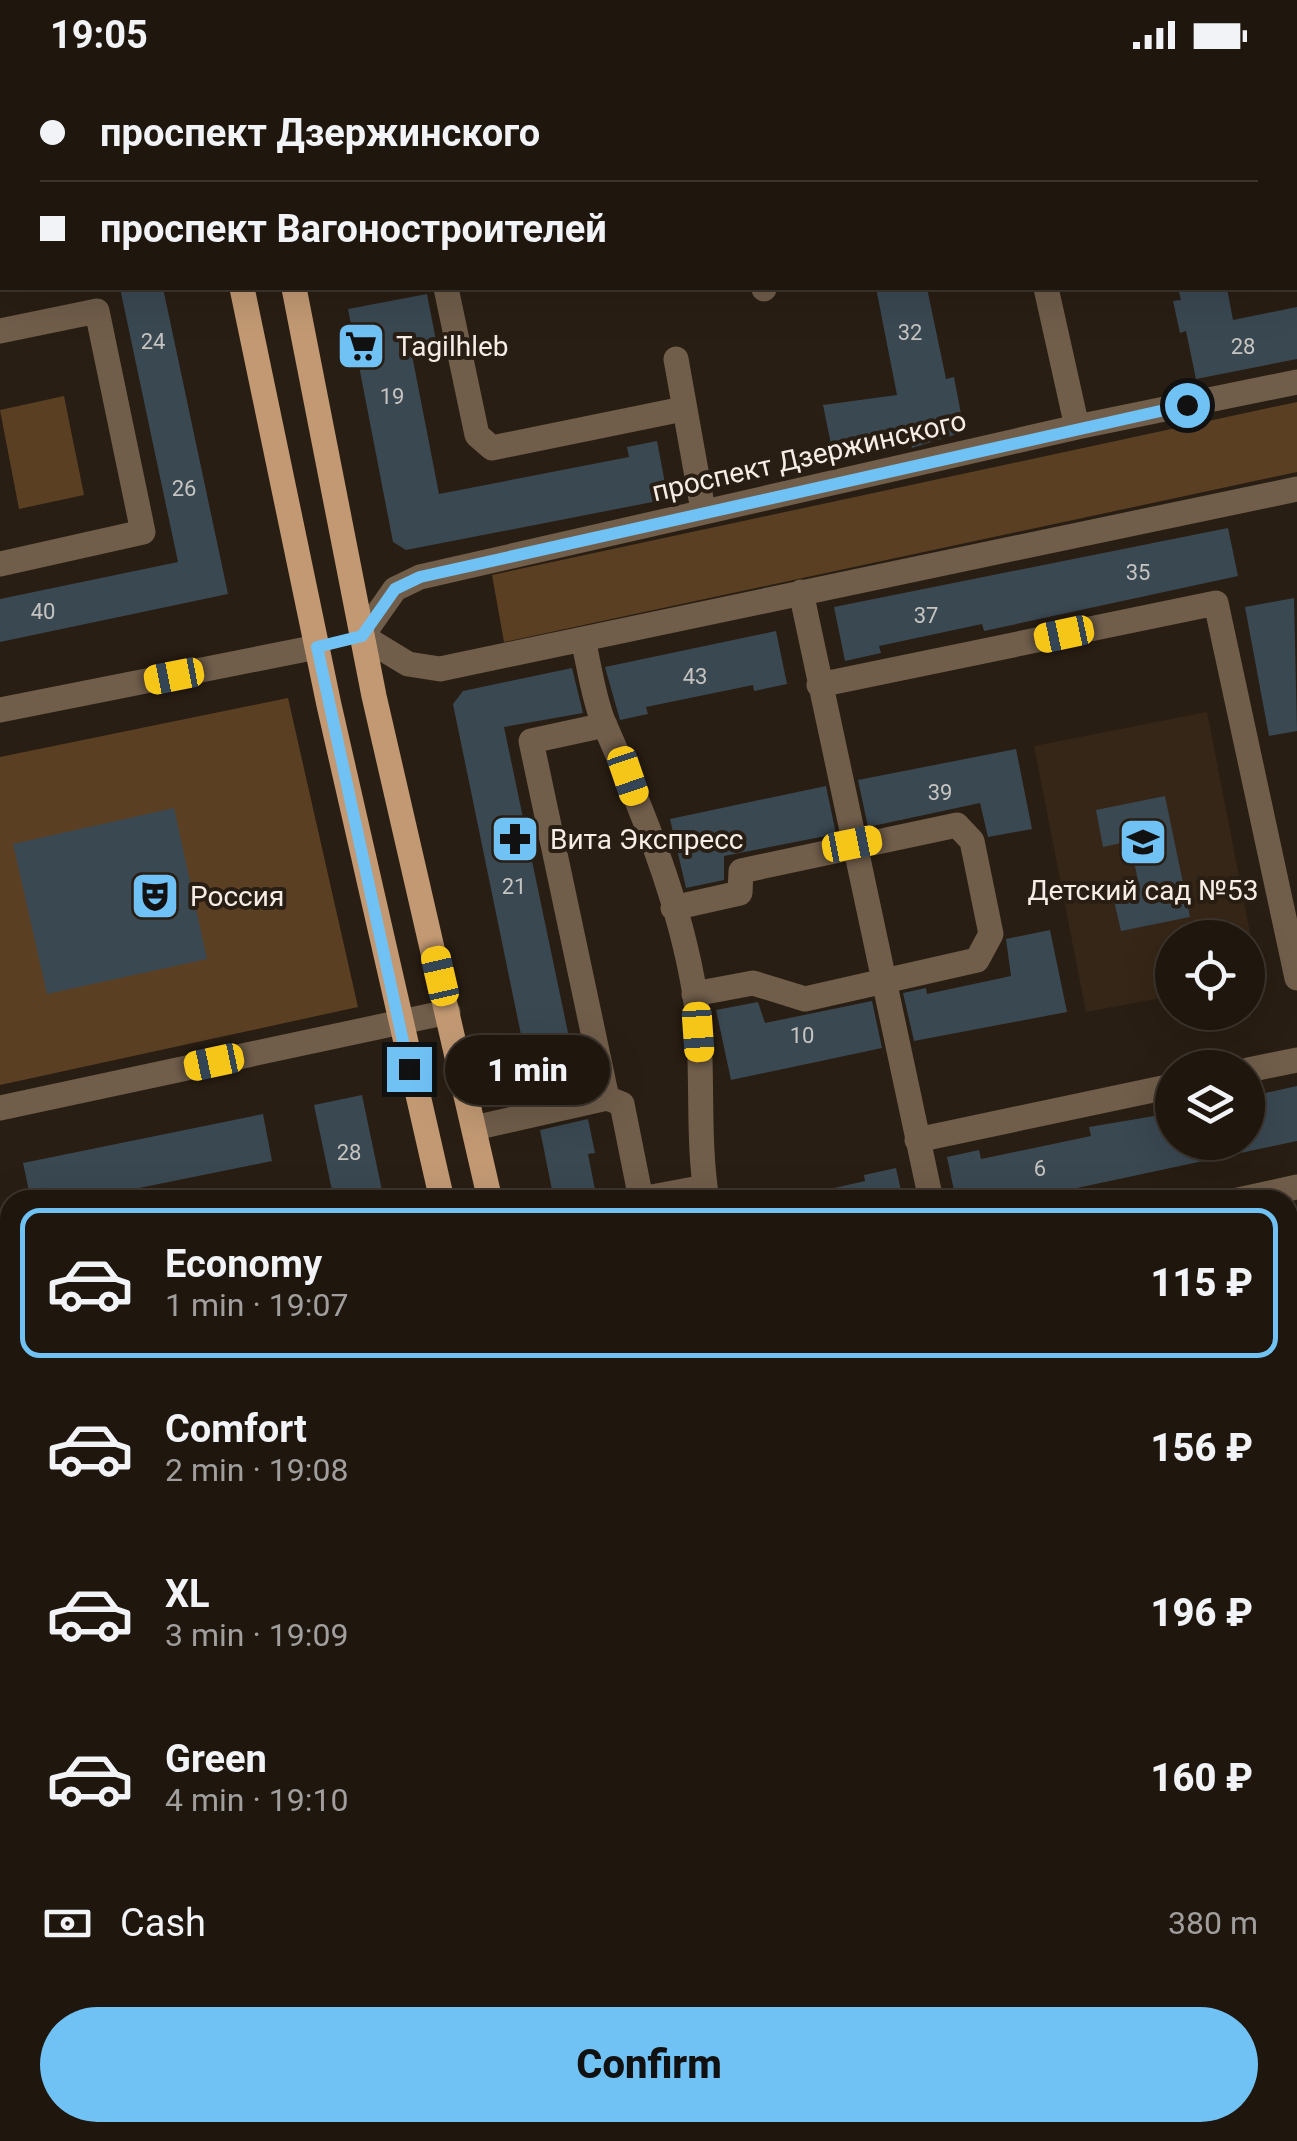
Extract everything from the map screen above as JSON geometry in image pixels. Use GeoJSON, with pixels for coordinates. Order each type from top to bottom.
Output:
{"type":"FeatureCollection","features":[{"type":"Feature","properties":{"kind":"main road"},"geometry":{"type":"LineString","coordinates":[[242,290],[317,647],[440,1190]]}},
{"type":"Feature","properties":{"kind":"main road"},"geometry":{"type":"LineString","coordinates":[[294,290],[362,636],[488,1190]]}},
{"type":"Feature","properties":{"kind":"main road"},"geometry":{"type":"LineString","coordinates":[[317,647],[362,636]]}},
{"type":"Feature","properties":{"kind":"street"},"geometry":{"type":"LineString","coordinates":[[446,290],[476,435],[492,448],[683,409]]}},
{"type":"Feature","properties":{"kind":"street"},"geometry":{"type":"LineString","coordinates":[[1046,290],[1077,427]]}},
{"type":"Feature","properties":{"kind":"street"},"geometry":{"type":"LineString","coordinates":[[0,331],[97,311],[144,532],[0,564]]}},
{"type":"Feature","properties":{"kind":"street"},"geometry":{"type":"LineString","coordinates":[[676,359],[703,510]]}},
{"type":"Feature","properties":{"kind":"street","name":"проспект Дзержинского"},"geometry":{"type":"LineString","coordinates":[[362,636],[395,589],[420,577],[703,510],[1297,382]]}},
{"type":"Feature","properties":{"kind":"street"},"geometry":{"type":"LineString","coordinates":[[362,636],[408,664],[440,670],[1297,489]]}},
{"type":"Feature","properties":{"kind":"street"},"geometry":{"type":"LineString","coordinates":[[801,592],[929,1190]]}},
{"type":"Feature","properties":{"kind":"street"},"geometry":{"type":"LineString","coordinates":[[819,684],[1216,603],[1297,978]]}},
{"type":"Feature","properties":{"kind":"street"},"geometry":{"type":"LineString","coordinates":[[583,639],[605,725],[620,752],[673,908],[694,994],[706,1190]]}},
{"type":"Feature","properties":{"kind":"street"},"geometry":{"type":"LineString","coordinates":[[0,710],[317,647]]}},
{"type":"Feature","properties":{"kind":"street"},"geometry":{"type":"LineString","coordinates":[[605,725],[532,742],[607,1098]]}},
{"type":"Feature","properties":{"kind":"street"},"geometry":{"type":"LineString","coordinates":[[673,908],[740,894],[741,871],[852,844],[957,825],[972,841],[992,934],[977,960],[883,978],[804,999],[752,983],[694,994]]}},
{"type":"Feature","properties":{"kind":"street"},"geometry":{"type":"LineString","coordinates":[[0,1108],[448,1012]]}},
{"type":"Feature","properties":{"kind":"street"},"geometry":{"type":"LineString","coordinates":[[1265,1067],[1297,1060]]}},
{"type":"Feature","properties":{"kind":"street"},"geometry":{"type":"LineString","coordinates":[[917,1140],[1155,1090]]}},
{"type":"Feature","properties":{"kind":"street"},"geometry":{"type":"LineString","coordinates":[[474,1128],[607,1098],[622,1104],[638,1190]]}},
{"type":"Feature","properties":{"kind":"shaded area"},"geometry":{"type":"Polygon","coordinates":[[[64,396],[84,495],[19,509],[0,410],[64,396]]]}},
{"type":"Feature","properties":{"kind":"shaded area"},"geometry":{"type":"Polygon","coordinates":[[[1297,402],[1297,472],[504,642],[492,575],[1297,402]]]}},
{"type":"Feature","properties":{"kind":"shaded area"},"geometry":{"type":"Polygon","coordinates":[[[288,698],[358,1007],[0,1085],[0,757],[288,698]]]}},
{"type":"Feature","properties":{"kind":"shaded area","name":"Детский сад №53"},"geometry":{"type":"Polygon","coordinates":[[[1207,712],[1248,920],[1155,920],[1155,999],[1086,1012],[1034,746],[1207,712]]]}},
{"type":"Feature","properties":{"kind":"building"},"geometry":{"type":"Polygon","coordinates":[[[120,290],[163,290],[228,594],[0,642],[0,599],[178,562],[120,290]]]}},
{"type":"Feature","properties":{"kind":"building"},"geometry":{"type":"Polygon","coordinates":[[[876,290],[927,290],[946,379],[954,377],[961,414],[953,415],[957,434],[912,448],[911,443],[834,459],[823,405],[897,395],[876,290]]]}},
{"type":"Feature","properties":{"kind":"building"},"geometry":{"type":"Polygon","coordinates":[[[1178,290],[1227,290],[1233,320],[1297,307],[1297,359],[1196,379],[1186,331],[1180,333],[1173,301],[1181,300],[1178,290]]]}},
{"type":"Feature","properties":{"kind":"building"},"geometry":{"type":"Polygon","coordinates":[[[427,294],[437,346],[411,350],[439,494],[629,457],[627,447],[657,441],[668,499],[406,550],[393,542],[348,309],[427,294]]]}},
{"type":"Feature","properties":{"kind":"building"},"geometry":{"type":"Polygon","coordinates":[[[1228,528],[1238,576],[984,631],[982,624],[879,646],[881,653],[845,661],[834,607],[1228,528]]]}},
{"type":"Feature","properties":{"kind":"building"},"geometry":{"type":"Polygon","coordinates":[[[1294,598],[1297,731],[1269,736],[1245,607],[1294,598]]]}},
{"type":"Feature","properties":{"kind":"building"},"geometry":{"type":"Polygon","coordinates":[[[776,631],[787,684],[754,691],[753,685],[646,707],[648,714],[620,720],[605,667],[776,631]]]}},
{"type":"Feature","properties":{"kind":"building"},"geometry":{"type":"Polygon","coordinates":[[[572,668],[583,713],[504,727],[571,1047],[577,1046],[585,1086],[534,1098],[453,704],[463,691],[572,668]]]}},
{"type":"Feature","properties":{"kind":"building"},"geometry":{"type":"Polygon","coordinates":[[[1016,749],[1032,829],[988,837],[980,803],[868,827],[858,780],[1016,749]]]}},
{"type":"Feature","properties":{"kind":"building"},"geometry":{"type":"Polygon","coordinates":[[[826,786],[836,834],[724,856],[724,880],[686,888],[670,819],[826,786]]]}},
{"type":"Feature","properties":{"kind":"building"},"geometry":{"type":"Polygon","coordinates":[[[1165,796],[1190,917],[1155,920],[1155,924],[1121,931],[1113,896],[1140,891],[1130,841],[1103,847],[1096,810],[1165,796]]]}},
{"type":"Feature","properties":{"kind":"building"},"geometry":{"type":"Polygon","coordinates":[[[174,808],[207,959],[47,994],[13,844],[174,808]]]}},
{"type":"Feature","properties":{"kind":"building"},"geometry":{"type":"Polygon","coordinates":[[[1050,930],[1067,1012],[914,1041],[903,993],[926,988],[927,994],[1011,976],[1006,939],[1050,930]]]}},
{"type":"Feature","properties":{"kind":"building"},"geometry":{"type":"Polygon","coordinates":[[[872,1001],[882,1048],[731,1080],[716,1010],[758,1002],[765,1023],[872,1001]]]}},
{"type":"Feature","properties":{"kind":"building"},"geometry":{"type":"Polygon","coordinates":[[[1297,1086],[1297,1141],[1265,1148],[1265,1093],[1297,1086]]]}},
{"type":"Feature","properties":{"kind":"building"},"geometry":{"type":"Polygon","coordinates":[[[362,1095],[382,1190],[332,1190],[314,1105],[362,1095]]]}},
{"type":"Feature","properties":{"kind":"building"},"geometry":{"type":"Polygon","coordinates":[[[263,1114],[272,1161],[129,1190],[29,1190],[23,1163],[263,1114]]]}},
{"type":"Feature","properties":{"kind":"building"},"geometry":{"type":"Polygon","coordinates":[[[1155,1116],[1155,1160],[1208,1160],[1068,1190],[954,1190],[947,1157],[979,1150],[981,1159],[1091,1136],[1089,1127],[1155,1116]]]}},
{"type":"Feature","properties":{"kind":"building"},"geometry":{"type":"Polygon","coordinates":[[[588,1119],[595,1153],[588,1154],[595,1190],[552,1190],[540,1130],[588,1119]]]}},
{"type":"Feature","properties":{"kind":"building"},"geometry":{"type":"Polygon","coordinates":[[[896,1168],[901,1190],[826,1190],[865,1181],[864,1175],[896,1168]]]}},
{"type":"Feature","properties":{"kind":"place","name":"Tagilhleb"},"geometry":{"type":"Point","coordinates":[361,346]}},
{"type":"Feature","properties":{"kind":"place","name":"Вита Экспресс"},"geometry":{"type":"Point","coordinates":[515,839]}},
{"type":"Feature","properties":{"kind":"place","name":"Детский сад №53"},"geometry":{"type":"Point","coordinates":[1143,842]}},
{"type":"Feature","properties":{"kind":"place","name":"Россия"},"geometry":{"type":"Point","coordinates":[155,896]}},
{"type":"Feature","properties":{"kind":"route"},"geometry":{"type":"LineString","coordinates":[[409,1069],[317,647],[362,636],[395,589],[420,577],[703,510],[1187,405]]}}]}
